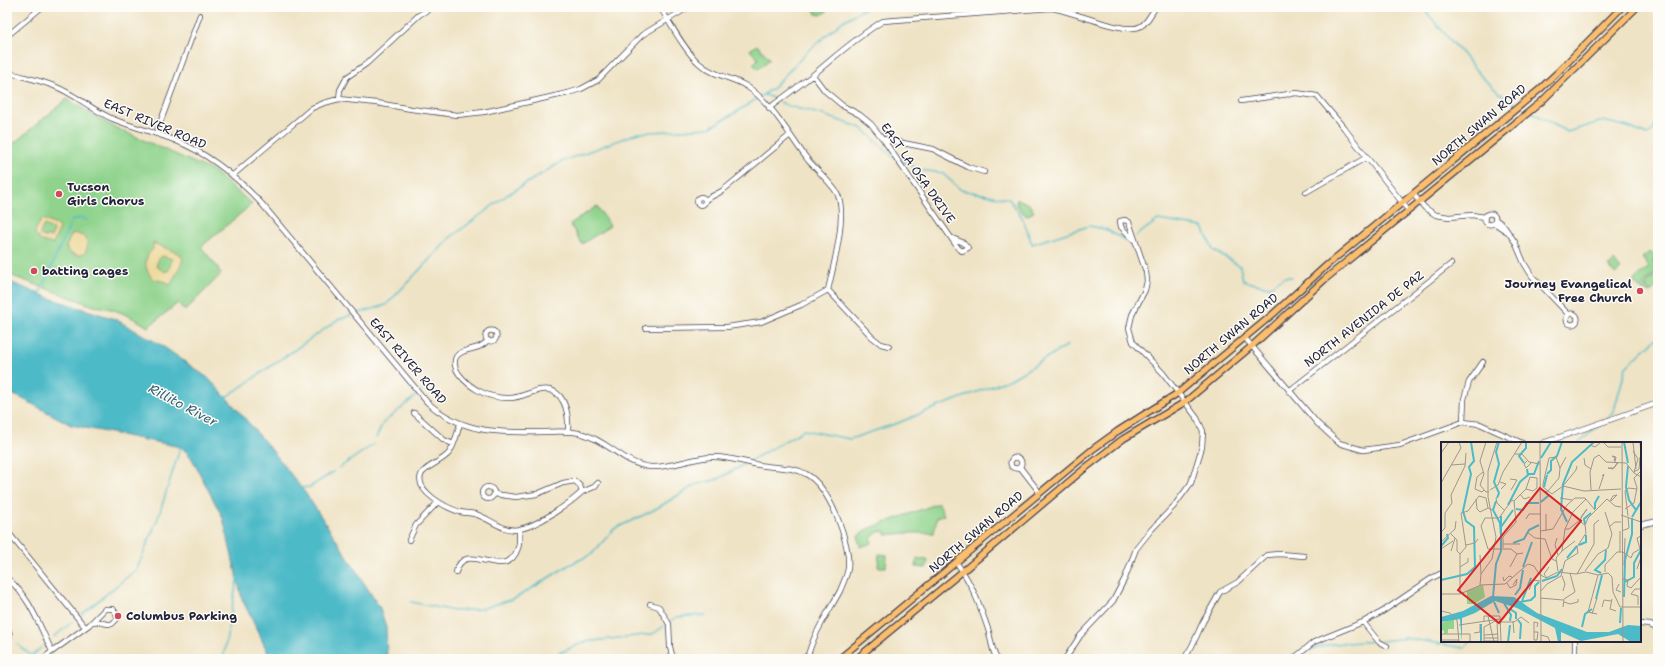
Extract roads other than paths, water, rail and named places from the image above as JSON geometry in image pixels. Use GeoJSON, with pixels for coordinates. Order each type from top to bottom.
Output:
{"type":"FeatureCollection","features":[{"type":"Feature","properties":{"kind":"main road","name":"NORTH SWAN ROAD"},"geometry":{"type":"LineString","coordinates":[[840,659],[1040,492],[1108,438],[1178,393],[1245,338],[1327,264],[1552,78],[1622,7]]}},
{"type":"Feature","properties":{"kind":"main road","name":"NORTH SWAN ROAD"},"geometry":{"type":"LineString","coordinates":[[856,659],[1084,469],[1123,440],[1185,402],[1252,346],[1324,280],[1541,102],[1637,7]]}},
{"type":"Feature","properties":{"kind":"street"},"geometry":{"type":"LineString","coordinates":[[7,36],[42,7]]}},
{"type":"Feature","properties":{"kind":"street"},"geometry":{"type":"LineString","coordinates":[[339,99],[340,90],[347,76],[366,64],[419,15],[433,7]]}},
{"type":"Feature","properties":{"kind":"street"},"geometry":{"type":"LineString","coordinates":[[646,328],[727,327],[761,322],[801,306],[828,290],[837,253],[841,215],[838,194],[808,160],[769,108],[755,92],[745,85],[712,72],[700,64],[660,7]]}},
{"type":"Feature","properties":{"kind":"street"},"geometry":{"type":"LineString","coordinates":[[233,175],[312,108],[339,99],[457,115],[484,112],[581,89],[598,80],[642,35],[668,18],[689,7]]}},
{"type":"Feature","properties":{"kind":"street"},"geometry":{"type":"LineString","coordinates":[[769,108],[813,75],[847,46],[883,21],[1051,8],[1061,9],[1100,22],[1135,28],[1143,25],[1156,7]]}},
{"type":"Feature","properties":{"kind":"street"},"geometry":{"type":"LineString","coordinates":[[156,134],[200,15]]}},
{"type":"Feature","properties":{"kind":"street","name":"EAST RIVER ROAD"},"geometry":{"type":"LineString","coordinates":[[7,72],[54,86],[114,119],[179,142],[207,156],[233,175],[246,186],[262,204],[427,402],[443,416],[472,428],[499,432],[568,431],[583,434],[594,438],[630,461],[642,466],[661,467],[697,459],[723,457],[760,465],[797,470],[808,474],[816,480],[832,506],[846,548],[848,568],[846,577],[819,627],[808,658]]}},
{"type":"Feature","properties":{"kind":"street","name":"EAST LA OSA DRIVE"},"geometry":{"type":"LineString","coordinates":[[813,75],[825,91],[843,106],[866,119],[883,139],[952,238]]}},
{"type":"Feature","properties":{"kind":"street"},"geometry":{"type":"LineString","coordinates":[[1241,101],[1296,94],[1317,96],[1408,210]]}},
{"type":"Feature","properties":{"kind":"street"},"geometry":{"type":"LineString","coordinates":[[705,200],[722,190],[790,135]]}},
{"type":"Feature","properties":{"kind":"street"},"geometry":{"type":"LineString","coordinates":[[883,139],[933,149],[968,167],[984,172]]}},
{"type":"Feature","properties":{"kind":"street"},"geometry":{"type":"LineString","coordinates":[[1306,192],[1367,157]]}},
{"type":"Feature","properties":{"kind":"street"},"geometry":{"type":"LineString","coordinates":[[1413,194],[1425,208],[1436,215],[1448,218],[1472,215],[1485,217],[1490,214],[1494,216],[1494,221],[1509,234],[1515,242],[1524,263],[1532,276],[1569,315]]}},
{"type":"Feature","properties":{"kind":"street"},"geometry":{"type":"LineString","coordinates":[[1485,217],[1486,223],[1491,225],[1494,221]]}},
{"type":"Feature","properties":{"kind":"street"},"geometry":{"type":"LineString","coordinates":[[1065,659],[1080,636],[1113,601],[1125,578],[1136,549],[1174,506],[1191,483],[1202,447],[1203,431],[1198,418],[1163,373],[1133,342],[1129,328],[1132,315],[1145,290],[1147,281],[1146,272],[1135,241]]}},
{"type":"Feature","properties":{"kind":"street","name":"NORTH AVENIDA DE PAZ"},"geometry":{"type":"LineString","coordinates":[[1290,391],[1451,264]]}},
{"type":"Feature","properties":{"kind":"street"},"geometry":{"type":"LineString","coordinates":[[828,290],[872,337],[881,344],[889,346]]}},
{"type":"Feature","properties":{"kind":"street"},"geometry":{"type":"LineString","coordinates":[[1245,338],[1317,423],[1339,443],[1363,450],[1400,445],[1463,422],[1480,424],[1520,442]]}},
{"type":"Feature","properties":{"kind":"street"},"geometry":{"type":"LineString","coordinates":[[488,340],[481,347],[462,352],[456,357],[456,370],[465,382],[476,390],[492,397],[512,398],[542,390],[556,393],[565,403],[568,410],[568,431]]}},
{"type":"Feature","properties":{"kind":"street"},"geometry":{"type":"LineString","coordinates":[[1463,422],[1464,399],[1469,382],[1483,362]]}},
{"type":"Feature","properties":{"kind":"street"},"geometry":{"type":"LineString","coordinates":[[1546,442],[1658,403]]}},
{"type":"Feature","properties":{"kind":"street"},"geometry":{"type":"LineString","coordinates":[[414,413],[444,440],[453,444]]}},
{"type":"Feature","properties":{"kind":"street"},"geometry":{"type":"LineString","coordinates":[[460,424],[449,452],[443,459],[425,470],[421,475],[421,482],[424,490],[438,502],[460,512],[476,514],[492,523],[506,528],[519,530],[537,523],[575,499],[582,492],[594,487],[598,483]]}},
{"type":"Feature","properties":{"kind":"street"},"geometry":{"type":"LineString","coordinates":[[1020,467],[1040,492]]}},
{"type":"Feature","properties":{"kind":"street"},"geometry":{"type":"LineString","coordinates":[[494,494],[516,497],[537,494],[563,483],[575,481],[580,486],[582,492]]}},
{"type":"Feature","properties":{"kind":"street"},"geometry":{"type":"LineString","coordinates":[[409,540],[416,525],[438,502]]}},
{"type":"Feature","properties":{"kind":"street"},"geometry":{"type":"LineString","coordinates":[[1641,525],[1658,521]]}},
{"type":"Feature","properties":{"kind":"street"},"geometry":{"type":"LineString","coordinates":[[456,572],[458,565],[464,560],[470,558],[495,564],[506,562],[514,556],[519,547],[519,530]]}},
{"type":"Feature","properties":{"kind":"street"},"geometry":{"type":"LineString","coordinates":[[7,531],[85,627]]}},
{"type":"Feature","properties":{"kind":"street"},"geometry":{"type":"LineString","coordinates":[[1184,659],[1220,592],[1238,582],[1267,555],[1279,554],[1304,556]]}},
{"type":"Feature","properties":{"kind":"street"},"geometry":{"type":"LineString","coordinates":[[956,562],[963,571],[978,603],[996,659]]}},
{"type":"Feature","properties":{"kind":"street"},"geometry":{"type":"LineString","coordinates":[[1293,659],[1314,642],[1363,622],[1382,612],[1441,574]]}},
{"type":"Feature","properties":{"kind":"street"},"geometry":{"type":"LineString","coordinates":[[7,578],[20,590],[27,601],[52,651]]}},
{"type":"Feature","properties":{"kind":"street"},"geometry":{"type":"LineString","coordinates":[[650,604],[659,607],[669,624],[670,647],[673,659]]}},
{"type":"Feature","properties":{"kind":"street"},"geometry":{"type":"LineString","coordinates":[[42,659],[92,622],[96,616],[107,608],[113,609],[117,615],[117,619],[112,624],[98,621],[92,622]]}},
{"type":"Feature","properties":{"kind":"street"},"geometry":{"type":"LineString","coordinates":[[1363,622],[1379,642],[1387,646]]}},
{"type":"Feature","properties":{"kind":"street"},"geometry":{"type":"LineString","coordinates":[[1641,624],[1650,625],[1658,629]]}},
{"type":"Feature","properties":{"kind":"street"},"geometry":{"type":"LineString","coordinates":[[7,626],[10,637],[7,642]]}},
{"type":"Feature","properties":{"kind":"street"},"geometry":{"type":"LineString","coordinates":[[1573,659],[1575,642]]}},
{"type":"Feature","properties":{"kind":"water","name":"Rillito River"},"geometry":{"type":"Polygon","coordinates":[[[7,281],[52,299],[115,319],[161,345],[208,378],[276,455],[306,494],[380,608],[386,627],[387,659],[271,659],[242,599],[223,518],[191,457],[181,447],[71,425],[7,392],[7,281]]]}},
{"type":"Feature","properties":{"kind":"waterway"},"geometry":{"type":"LineString","coordinates":[[356,314],[386,305],[451,237],[507,195],[563,161],[638,133],[709,128],[772,89],[808,51],[843,21],[867,7]]}},
{"type":"Feature","properties":{"kind":"waterway"},"geometry":{"type":"LineString","coordinates":[[1332,7],[1340,7]]}},
{"type":"Feature","properties":{"kind":"waterway"},"geometry":{"type":"LineString","coordinates":[[1422,7],[1482,77],[1498,92],[1518,104]]}},
{"type":"Feature","properties":{"kind":"waterway"},"geometry":{"type":"LineString","coordinates":[[764,94],[777,100]]}},
{"type":"Feature","properties":{"kind":"waterway"},"geometry":{"type":"LineString","coordinates":[[780,102],[788,106],[820,114],[862,128],[893,157]]}},
{"type":"Feature","properties":{"kind":"waterway"},"geometry":{"type":"LineString","coordinates":[[1532,112],[1567,132],[1603,121],[1628,127],[1647,135],[1653,130],[1658,118]]}},
{"type":"Feature","properties":{"kind":"waterway"},"geometry":{"type":"LineString","coordinates":[[900,160],[920,170],[942,173],[961,190],[1009,199],[1022,217],[1032,244],[1089,226],[1105,229],[1125,240],[1130,238]]}},
{"type":"Feature","properties":{"kind":"waterway"},"geometry":{"type":"LineString","coordinates":[[39,295],[72,220],[81,218],[87,220]]}},
{"type":"Feature","properties":{"kind":"waterway"},"geometry":{"type":"LineString","coordinates":[[1136,236],[1158,220],[1203,227],[1213,250],[1240,266],[1243,281],[1269,287],[1284,277],[1292,277]]}},
{"type":"Feature","properties":{"kind":"waterway"},"geometry":{"type":"LineString","coordinates":[[225,398],[339,319],[352,315]]}},
{"type":"Feature","properties":{"kind":"waterway"},"geometry":{"type":"LineString","coordinates":[[1607,419],[1613,414],[1626,367],[1658,337]]}},
{"type":"Feature","properties":{"kind":"waterway"},"geometry":{"type":"LineString","coordinates":[[750,461],[804,430],[850,439],[898,423],[1011,379],[1068,345]]}},
{"type":"Feature","properties":{"kind":"waterway"},"geometry":{"type":"LineString","coordinates":[[422,391],[432,383]]}},
{"type":"Feature","properties":{"kind":"waterway"},"geometry":{"type":"LineString","coordinates":[[376,438],[383,423],[416,396]]}},
{"type":"Feature","properties":{"kind":"waterway"},"geometry":{"type":"LineString","coordinates":[[1579,442],[1600,425]]}},
{"type":"Feature","properties":{"kind":"waterway"},"geometry":{"type":"LineString","coordinates":[[339,468],[374,444]]}},
{"type":"Feature","properties":{"kind":"waterway"},"geometry":{"type":"LineString","coordinates":[[82,614],[137,569],[158,518],[181,445]]}},
{"type":"Feature","properties":{"kind":"waterway"},"geometry":{"type":"LineString","coordinates":[[411,602],[454,611],[481,609],[516,598],[569,565],[592,554],[614,529],[654,510],[695,485],[718,479],[745,464]]}},
{"type":"Feature","properties":{"kind":"waterway"},"geometry":{"type":"LineString","coordinates":[[299,488],[310,487],[333,472]]}},
{"type":"Feature","properties":{"kind":"waterway"},"geometry":{"type":"LineString","coordinates":[[223,659],[238,574]]}},
{"type":"Feature","properties":{"kind":"waterway"},"geometry":{"type":"LineString","coordinates":[[670,622],[676,617],[706,615]]}},
{"type":"Feature","properties":{"kind":"waterway"},"geometry":{"type":"LineString","coordinates":[[54,637],[72,622]]}},
{"type":"Feature","properties":{"kind":"waterway"},"geometry":{"type":"LineString","coordinates":[[546,659],[584,642],[653,634],[667,624]]}},
{"type":"Feature","properties":{"kind":"waterway"},"geometry":{"type":"LineString","coordinates":[[1381,641],[1406,638],[1464,648],[1469,642]]}},
{"type":"Feature","properties":{"kind":"waterway"},"geometry":{"type":"LineString","coordinates":[[1306,651],[1332,644],[1377,641]]}},
{"type":"Feature","properties":{"kind":"waterway"},"geometry":{"type":"LineString","coordinates":[[17,644],[32,656]]}},
{"type":"Feature","properties":{"kind":"waterway"},"geometry":{"type":"LineString","coordinates":[[28,659],[41,648]]}},
{"type":"Feature","properties":{"kind":"waterway"},"geometry":{"type":"LineString","coordinates":[[1285,659],[1295,655]]}},
{"type":"Feature","properties":{"kind":"place","name":"Tucson Girls Chorus"},"geometry":{"type":"Point","coordinates":[59,194]}},
{"type":"Feature","properties":{"kind":"place","name":"batting cages"},"geometry":{"type":"Point","coordinates":[34,271]}},
{"type":"Feature","properties":{"kind":"place","name":"Journey Evangelical Free Church"},"geometry":{"type":"Point","coordinates":[1640,291]}},
{"type":"Feature","properties":{"kind":"place","name":"Columbus Parking"},"geometry":{"type":"Point","coordinates":[118,616]}}]}
